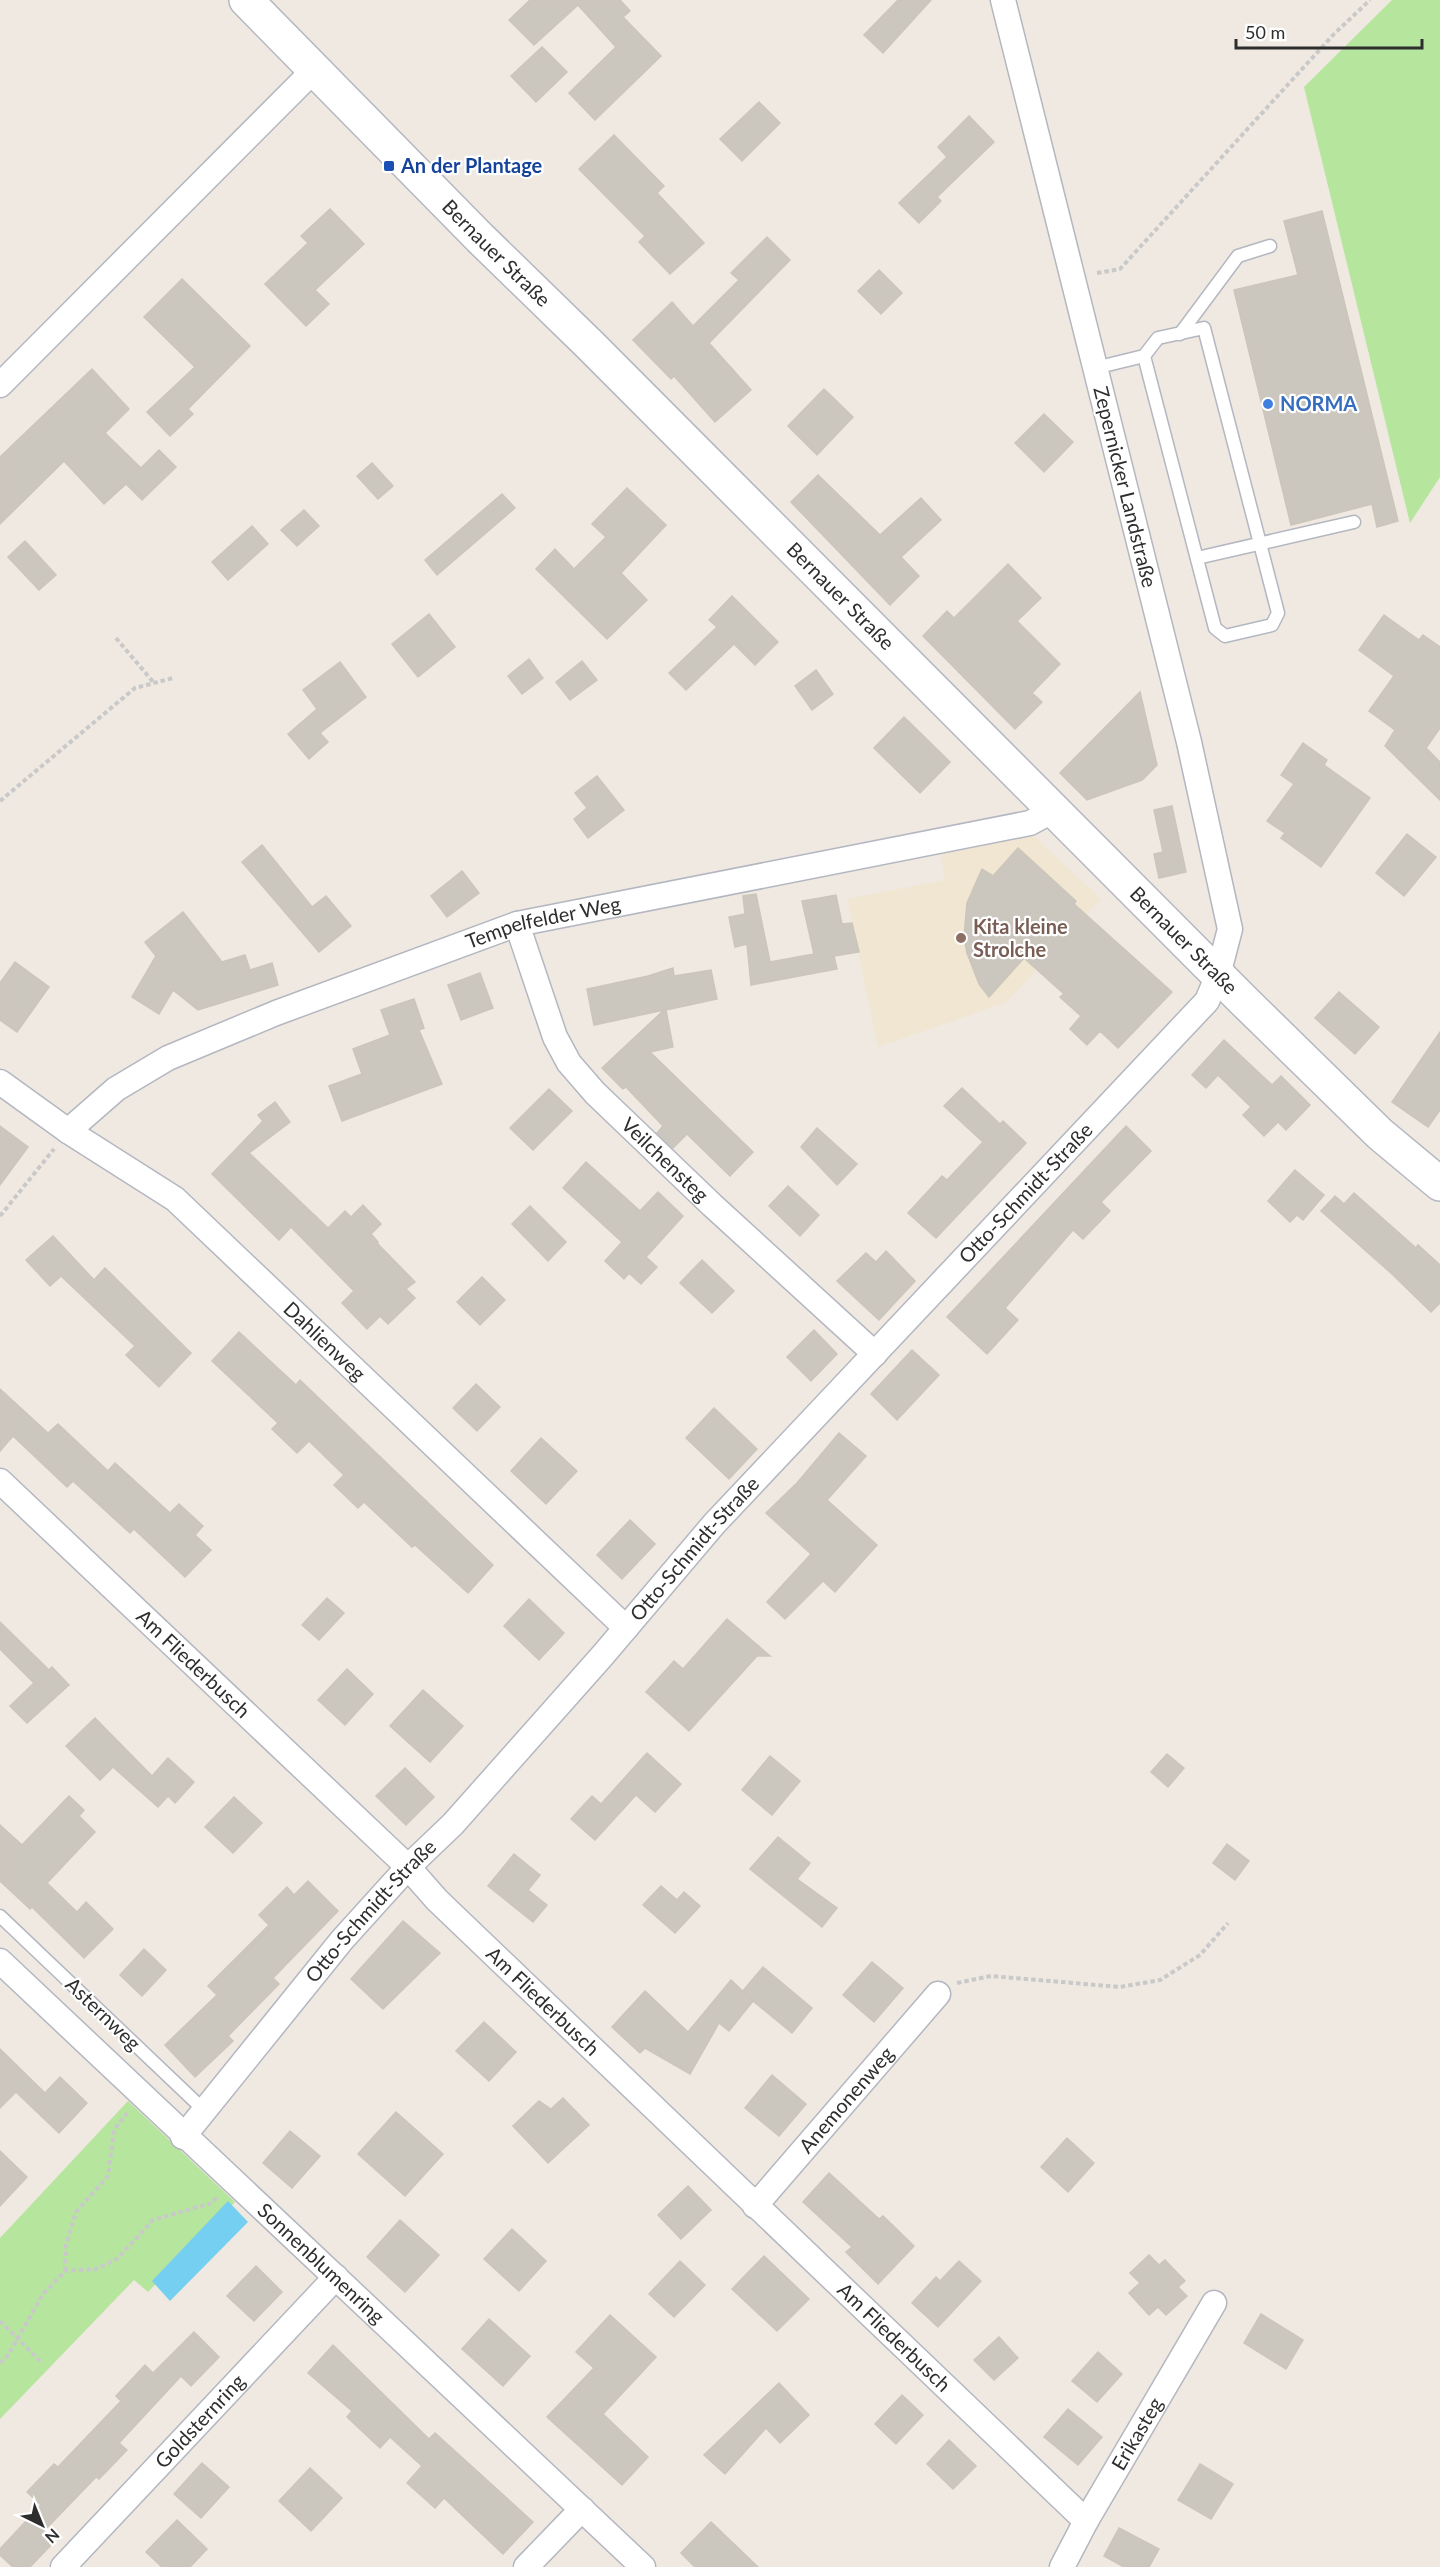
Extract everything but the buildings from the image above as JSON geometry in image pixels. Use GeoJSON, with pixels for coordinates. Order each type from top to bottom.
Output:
{"type":"FeatureCollection","features":[{"type":"Feature","properties":{"kind":"main road","name":"Bernauer Straße"},"geometry":{"type":"LineString","coordinates":[[246,0],[480,238],[1218,975],[1380,1134],[1440,1184]]}},
{"type":"Feature","properties":{"kind":"street","name":"Zepernicker Landstraße"},"geometry":{"type":"LineString","coordinates":[[1003,0],[1189,742],[1230,929],[1218,975]]}},
{"type":"Feature","properties":{"kind":"street"},"geometry":{"type":"LineString","coordinates":[[0,384],[315,69]]}},
{"type":"Feature","properties":{"kind":"street","name":"Tempelfelder Weg"},"geometry":{"type":"LineString","coordinates":[[68,1131],[116,1089],[168,1058],[276,1013],[517,924],[1030,823],[1054,810]]}},
{"type":"Feature","properties":{"kind":"street","name":"Veilchensteg"},"geometry":{"type":"LineString","coordinates":[[517,924],[555,1037],[569,1063],[595,1093],[704,1197],[874,1354]]}},
{"type":"Feature","properties":{"kind":"street","name":"Otto-Schmidt-Straße"},"geometry":{"type":"LineString","coordinates":[[183,2136],[206,2112],[342,1940],[408,1867],[453,1824],[626,1628],[714,1524],[1207,1000],[1218,975]]}},
{"type":"Feature","properties":{"kind":"street","name":"Dahlienweg"},"geometry":{"type":"LineString","coordinates":[[0,1082],[68,1131],[175,1199],[626,1628]]}},
{"type":"Feature","properties":{"kind":"street","name":"Am Fliederbusch"},"geometry":{"type":"LineString","coordinates":[[0,1480],[408,1867],[437,1900],[1086,2521]]}},
{"type":"Feature","properties":{"kind":"street","name":"Sonnenblumenring"},"geometry":{"type":"LineString","coordinates":[[0,1961],[183,2136],[643,2567]]}},
{"type":"Feature","properties":{"kind":"street","name":"Anemonenweg"},"geometry":{"type":"LineString","coordinates":[[755,2206],[938,1994]]}},
{"type":"Feature","properties":{"kind":"street","name":"Goldsternring"},"geometry":{"type":"LineString","coordinates":[[63,2567],[336,2277]]}},
{"type":"Feature","properties":{"kind":"street","name":"Erikasteg"},"geometry":{"type":"LineString","coordinates":[[1066,2566],[1086,2521],[1214,2303]]}},
{"type":"Feature","properties":{"kind":"street"},"geometry":{"type":"LineString","coordinates":[[526,2567],[582,2509]]}},
{"type":"Feature","properties":{"kind":"lane"},"geometry":{"type":"LineString","coordinates":[[1180,334],[1238,256],[1270,246]]}},
{"type":"Feature","properties":{"kind":"lane"},"geometry":{"type":"LineString","coordinates":[[1095,368],[1144,356],[1158,338],[1204,328],[1278,614],[1272,625],[1225,636],[1215,628],[1144,356]]}},
{"type":"Feature","properties":{"kind":"lane"},"geometry":{"type":"LineString","coordinates":[[1197,558],[1354,522]]}},
{"type":"Feature","properties":{"kind":"lane","name":"Asternweg"},"geometry":{"type":"LineString","coordinates":[[0,1916],[206,2112]]}},
{"type":"Feature","properties":{"kind":"path"},"geometry":{"type":"LineString","coordinates":[[1072,276],[1120,269],[1334,34],[1370,0]]}},
{"type":"Feature","properties":{"kind":"path"},"geometry":{"type":"LineString","coordinates":[[116,638],[154,683]]}},
{"type":"Feature","properties":{"kind":"path"},"geometry":{"type":"LineString","coordinates":[[0,801],[135,688],[173,678]]}},
{"type":"Feature","properties":{"kind":"path"},"geometry":{"type":"LineString","coordinates":[[0,1216],[68,1131]]}},
{"type":"Feature","properties":{"kind":"path"},"geometry":{"type":"LineString","coordinates":[[938,1994],[960,1981],[991,1976],[1120,1987],[1160,1980],[1200,1954],[1228,1923]]}},
{"type":"Feature","properties":{"kind":"path"},"geometry":{"type":"LineString","coordinates":[[0,2362],[7,2357],[43,2294],[65,2271],[66,2244],[76,2212],[108,2176],[114,2130],[141,2096]]}},
{"type":"Feature","properties":{"kind":"path"},"geometry":{"type":"LineString","coordinates":[[65,2271],[96,2270],[117,2259],[153,2220],[212,2203],[232,2181]]}},
{"type":"Feature","properties":{"kind":"path"},"geometry":{"type":"LineString","coordinates":[[0,2321],[42,2363]]}},
{"type":"Feature","properties":{"kind":"shaded area","name":"Kita kleine Strolche"},"geometry":{"type":"Polygon","coordinates":[[[1034,836],[1101,899],[1007,1002],[878,1047],[847,899],[945,880],[941,854],[1034,836]]]}},
{"type":"Feature","properties":{"kind":"green space"},"geometry":{"type":"Polygon","coordinates":[[[1392,0],[1440,0],[1440,477],[1410,523],[1304,87],[1392,0]]]}},
{"type":"Feature","properties":{"kind":"green space"},"geometry":{"type":"Polygon","coordinates":[[[128,2101],[235,2202],[148,2292],[134,2280],[0,2419],[0,2238],[128,2101]]]}},
{"type":"Feature","properties":{"kind":"water"},"geometry":{"type":"Polygon","coordinates":[[[228,2201],[248,2222],[170,2301],[152,2281],[228,2201]]]}},
{"type":"Feature","properties":{"kind":"place","name":"An der Plantage"},"geometry":{"type":"Point","coordinates":[389,166]}},
{"type":"Feature","properties":{"kind":"place","name":"NORMA"},"geometry":{"type":"Point","coordinates":[1268,404]}},
{"type":"Feature","properties":{"kind":"place","name":"Kita kleine Strolche"},"geometry":{"type":"Point","coordinates":[961,938]}}]}
